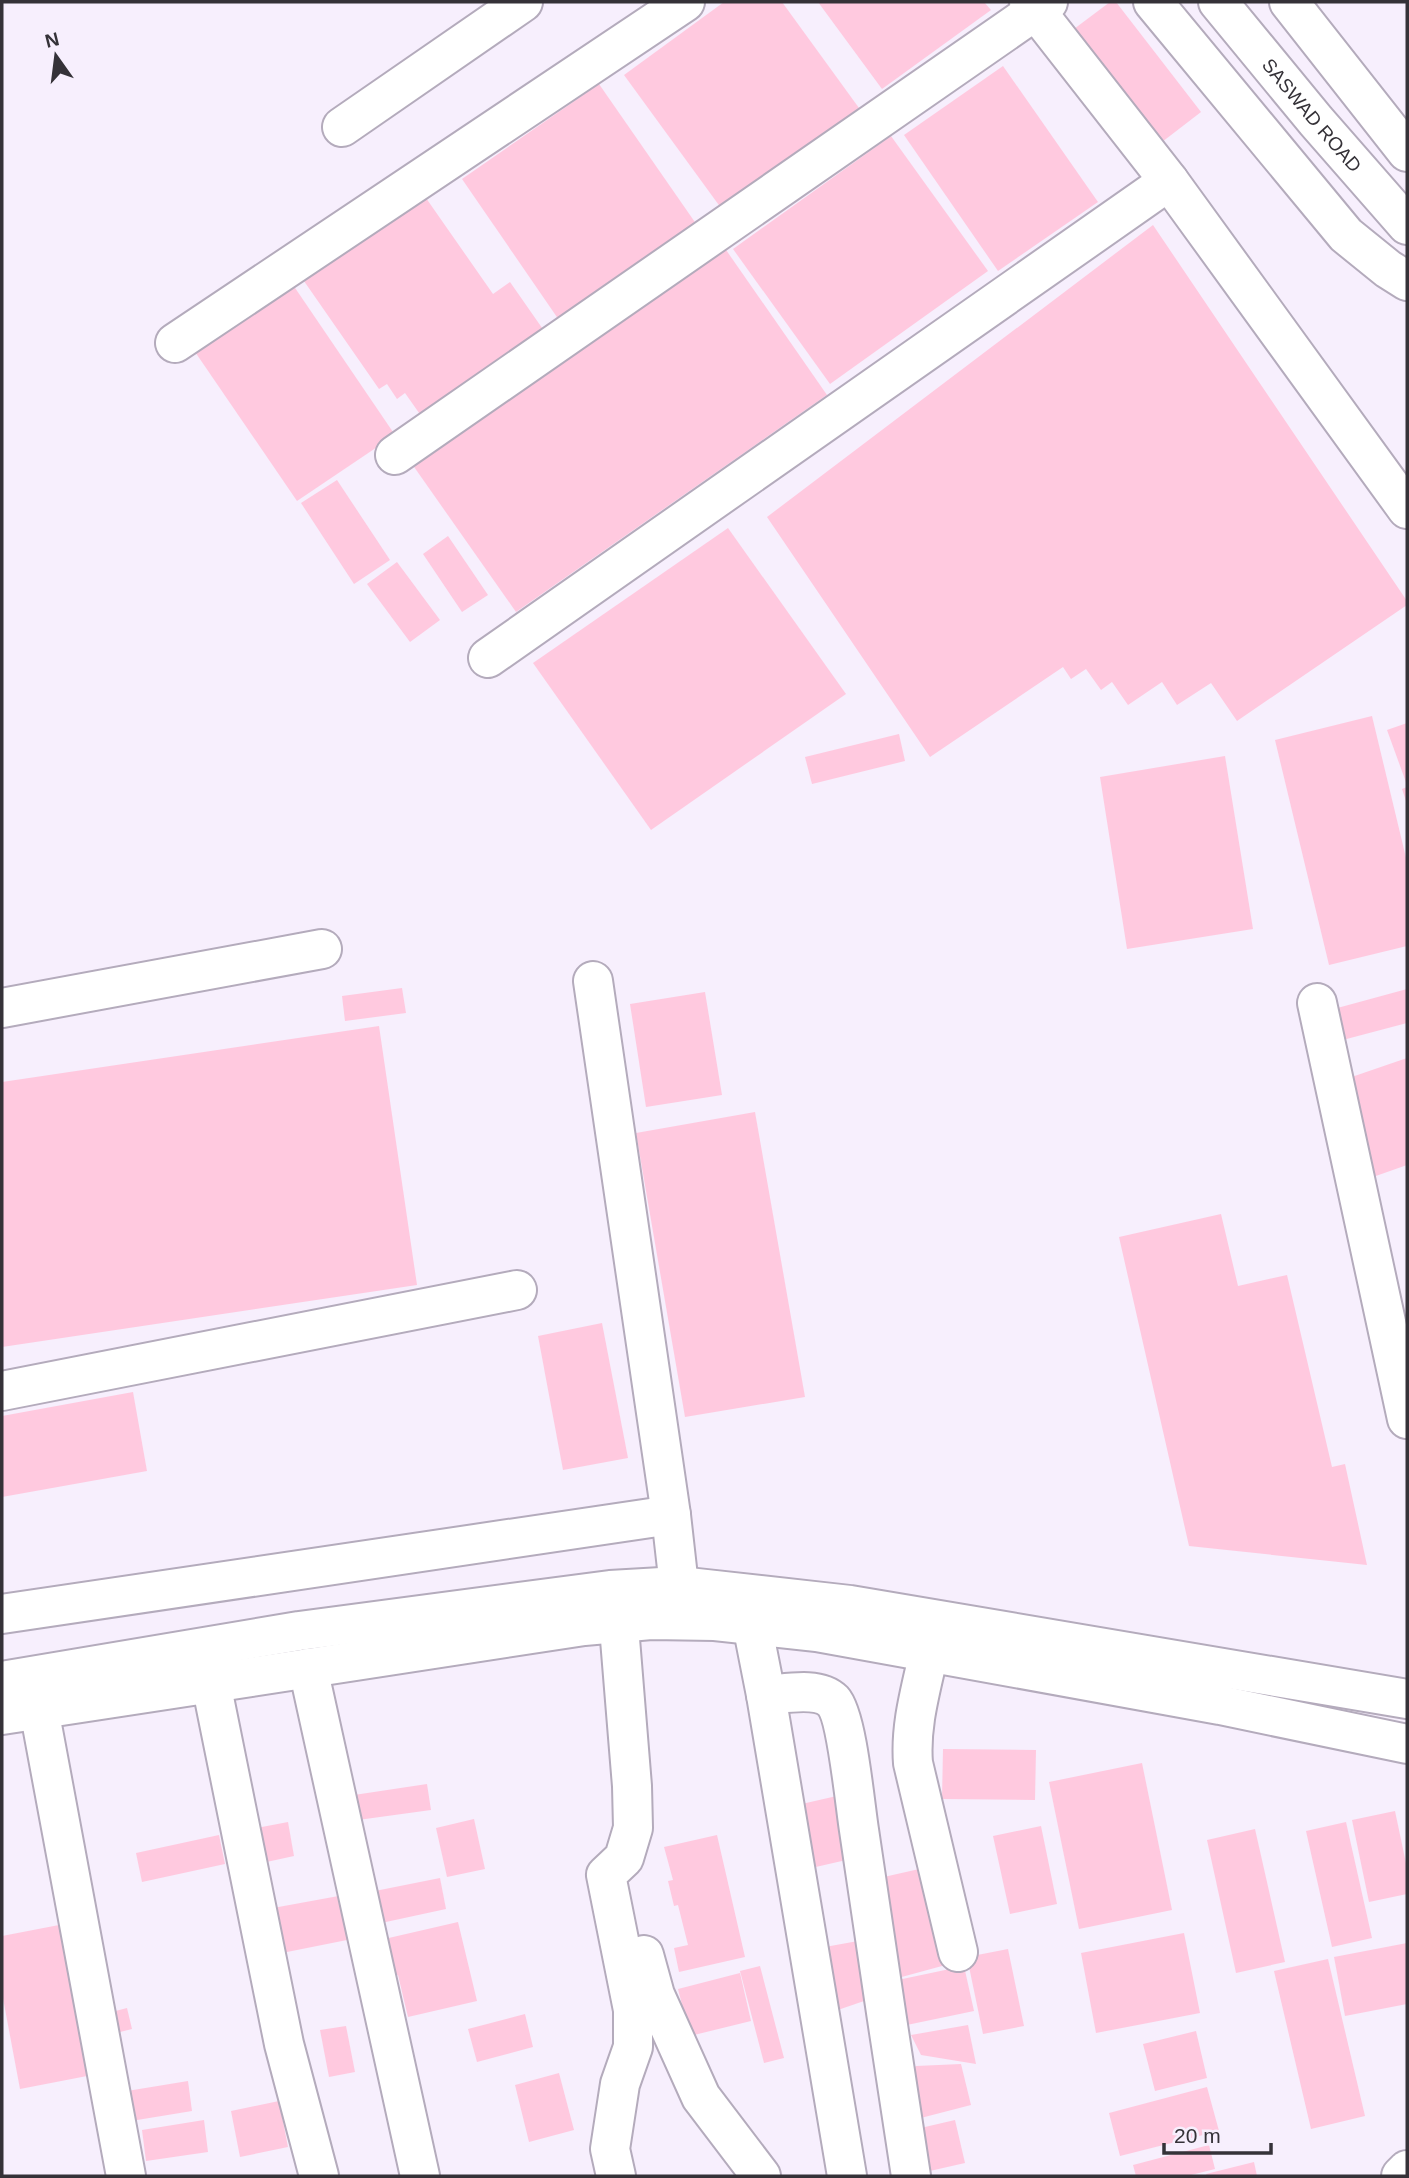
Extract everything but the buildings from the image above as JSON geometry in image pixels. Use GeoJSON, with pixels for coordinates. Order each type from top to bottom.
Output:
{"type":"FeatureCollection","features":[{"type":"Feature","properties":{"kind":"main road"},"geometry":{"type":"LineString","coordinates":[[342,127],[523,2]]}},
{"type":"Feature","properties":{"kind":"main road"},"geometry":{"type":"LineString","coordinates":[[175,343],[685,2]]}},
{"type":"Feature","properties":{"kind":"main road"},"geometry":{"type":"LineString","coordinates":[[1153,2],[1346,235],[1407,281]]}},
{"type":"Feature","properties":{"kind":"main road","name":"SASWAD ROAD"},"geometry":{"type":"LineString","coordinates":[[1218,2],[1316,121],[1407,225]]}},
{"type":"Feature","properties":{"kind":"main road"},"geometry":{"type":"LineString","coordinates":[[1289,2],[1407,152]]}},
{"type":"Feature","properties":{"kind":"main road"},"geometry":{"type":"LineString","coordinates":[[395,455],[1038,5],[1407,509]]}},
{"type":"Feature","properties":{"kind":"main road"},"geometry":{"type":"LineString","coordinates":[[488,658],[1169,181]]}},
{"type":"Feature","properties":{"kind":"main road"},"geometry":{"type":"LineString","coordinates":[[2,1008],[323,949]]}},
{"type":"Feature","properties":{"kind":"main road"},"geometry":{"type":"LineString","coordinates":[[593,981],[671,1514],[679,1586]]}},
{"type":"Feature","properties":{"kind":"main road"},"geometry":{"type":"LineString","coordinates":[[1317,1003],[1407,1419]]}},
{"type":"Feature","properties":{"kind":"main road"},"geometry":{"type":"LineString","coordinates":[[2,1391],[517,1290]]}},
{"type":"Feature","properties":{"kind":"main road"},"geometry":{"type":"LineString","coordinates":[[2,1614],[671,1514]]}},
{"type":"Feature","properties":{"kind":"main road"},"geometry":{"type":"LineString","coordinates":[[2,1715],[584,1626],[617,1607],[679,1586],[850,1605],[1085,1662],[1220,1704],[1407,1744]]}},
{"type":"Feature","properties":{"kind":"main road"},"geometry":{"type":"LineString","coordinates":[[617,1607],[632,1786],[633,1828],[624,1858],[635,1938],[645,1958],[664,2017],[701,2097],[761,2176]]}},
{"type":"Feature","properties":{"kind":"main road"},"geometry":{"type":"LineString","coordinates":[[2,1681],[299,1631],[617,1607],[664,1620],[752,1624],[817,1632],[929,1652],[1085,1662],[1407,1699]]}},
{"type":"Feature","properties":{"kind":"main road"},"geometry":{"type":"LineString","coordinates":[[752,1624],[847,2176]]}},
{"type":"Feature","properties":{"kind":"main road"},"geometry":{"type":"LineString","coordinates":[[929,1652],[914,1720],[912,1753],[958,1952]]}},
{"type":"Feature","properties":{"kind":"main road"},"geometry":{"type":"LineString","coordinates":[[308,1668],[420,2176]]}},
{"type":"Feature","properties":{"kind":"main road"},"geometry":{"type":"LineString","coordinates":[[211,1683],[284,2044],[319,2176]]}},
{"type":"Feature","properties":{"kind":"main road"},"geometry":{"type":"LineString","coordinates":[[766,1695],[808,1692],[821,1694],[832,1699],[838,1709],[851,1777],[911,2176]]}},
{"type":"Feature","properties":{"kind":"main road"},"geometry":{"type":"LineString","coordinates":[[39,1709],[126,2176]]}},
{"type":"Feature","properties":{"kind":"main road"},"geometry":{"type":"LineString","coordinates":[[615,2176],[610,2149],[620,2084],[633,2046],[632,2010],[606,1875],[624,1858]]}},
{"type":"Feature","properties":{"kind":"main road"},"geometry":{"type":"LineString","coordinates":[[1401,2176],[1407,2170]]}}]}
